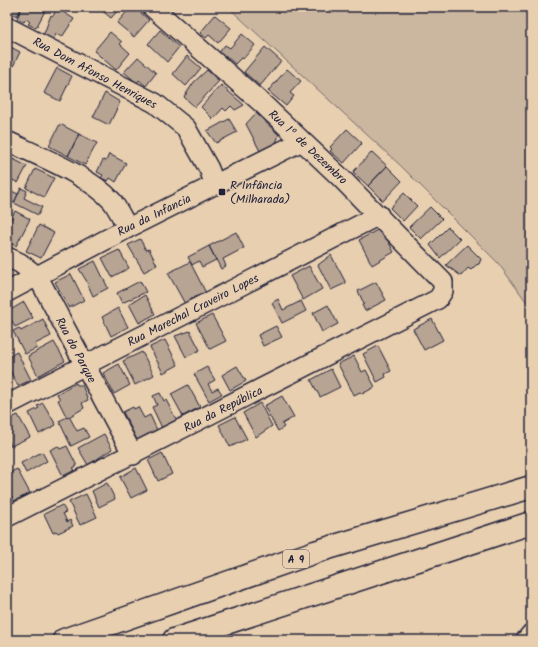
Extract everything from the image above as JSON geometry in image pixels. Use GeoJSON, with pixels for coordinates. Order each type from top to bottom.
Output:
{"type":"FeatureCollection","features":[{"type":"Feature","properties":{"kind":"highway","name":"A 9"},"geometry":{"type":"LineString","coordinates":[[64,640],[316,552],[531,487]]}},
{"type":"Feature","properties":{"kind":"highway"},"geometry":{"type":"LineString","coordinates":[[174,640],[531,523]]}},
{"type":"Feature","properties":{"kind":"street","name":"Rua 1º de Dezembro"},"geometry":{"type":"LineString","coordinates":[[152,7],[302,141],[378,215],[443,282],[443,291],[438,299]]}},
{"type":"Feature","properties":{"kind":"street","name":"Rua Dom Afonso Henriques"},"geometry":{"type":"LineString","coordinates":[[7,27],[155,103],[186,128],[209,169],[215,186]]}},
{"type":"Feature","properties":{"kind":"street"},"geometry":{"type":"LineString","coordinates":[[7,141],[80,177],[98,188],[112,202],[128,228]]}},
{"type":"Feature","properties":{"kind":"street","name":"Rua da Infancia"},"geometry":{"type":"LineString","coordinates":[[7,292],[38,277],[128,228],[215,186],[302,141]]}},
{"type":"Feature","properties":{"kind":"street","name":"Rua Marechal Craveiro Lopes"},"geometry":{"type":"LineString","coordinates":[[7,406],[378,215]]}},
{"type":"Feature","properties":{"kind":"street","name":"Rua do Parque"},"geometry":{"type":"LineString","coordinates":[[7,257],[38,277],[84,366],[133,455]]}},
{"type":"Feature","properties":{"kind":"street","name":"Rua da República"},"geometry":{"type":"LineString","coordinates":[[7,517],[133,455],[438,299]]}},
{"type":"Feature","properties":{"kind":"street"},"geometry":{"type":"LineString","coordinates":[[526,640],[531,634]]}},
{"type":"Feature","properties":{"kind":"shaded area"},"geometry":{"type":"Polygon","coordinates":[[[228,7],[531,7],[531,308],[498,263],[401,166],[228,7]]]}},
{"type":"Feature","properties":{"kind":"building"},"geometry":{"type":"Polygon","coordinates":[[[7,7],[22,7],[17,16],[9,12],[7,7]]]}},
{"type":"Feature","properties":{"kind":"building"},"geometry":{"type":"Polygon","coordinates":[[[22,7],[47,7],[36,28],[28,24],[30,22],[26,19],[24,22],[17,19],[22,7]]]}},
{"type":"Feature","properties":{"kind":"building"},"geometry":{"type":"Polygon","coordinates":[[[94,7],[121,7],[111,18],[100,9],[98,11],[94,7]]]}},
{"type":"Feature","properties":{"kind":"building"},"geometry":{"type":"Polygon","coordinates":[[[131,7],[134,7],[149,20],[134,37],[117,23],[131,7]]]}},
{"type":"Feature","properties":{"kind":"building"},"geometry":{"type":"Polygon","coordinates":[[[57,8],[74,19],[62,37],[56,34],[53,41],[43,36],[51,15],[53,16],[57,8]]]}},
{"type":"Feature","properties":{"kind":"building"},"geometry":{"type":"Polygon","coordinates":[[[215,15],[231,28],[218,43],[209,35],[206,38],[200,33],[215,15]]]}},
{"type":"Feature","properties":{"kind":"building"},"geometry":{"type":"Polygon","coordinates":[[[160,30],[179,47],[167,62],[148,44],[160,30]]]}},
{"type":"Feature","properties":{"kind":"building"},"geometry":{"type":"Polygon","coordinates":[[[110,32],[122,42],[120,44],[130,53],[116,70],[94,51],[110,32]]]}},
{"type":"Feature","properties":{"kind":"building"},"geometry":{"type":"Polygon","coordinates":[[[242,34],[255,45],[243,59],[241,58],[235,64],[225,55],[222,59],[217,55],[225,45],[230,48],[242,34]]]}},
{"type":"Feature","properties":{"kind":"building"},"geometry":{"type":"Polygon","coordinates":[[[7,45],[20,52],[8,77],[7,77],[7,45]]]}},
{"type":"Feature","properties":{"kind":"building"},"geometry":{"type":"Polygon","coordinates":[[[265,47],[281,61],[260,86],[244,72],[265,47]]]}},
{"type":"Feature","properties":{"kind":"building"},"geometry":{"type":"Polygon","coordinates":[[[187,56],[201,68],[186,86],[173,74],[187,56]]]}},
{"type":"Feature","properties":{"kind":"building"},"geometry":{"type":"Polygon","coordinates":[[[138,57],[156,73],[146,86],[139,80],[137,83],[124,72],[138,57]]]}},
{"type":"Feature","properties":{"kind":"building"},"geometry":{"type":"Polygon","coordinates":[[[57,68],[72,76],[60,101],[44,93],[57,68]]]}},
{"type":"Feature","properties":{"kind":"building"},"geometry":{"type":"Polygon","coordinates":[[[287,69],[301,81],[290,93],[294,96],[286,106],[268,91],[287,69]]]}},
{"type":"Feature","properties":{"kind":"building"},"geometry":{"type":"Polygon","coordinates":[[[207,70],[219,81],[195,107],[184,97],[194,82],[207,70]]]}},
{"type":"Feature","properties":{"kind":"building"},"geometry":{"type":"Polygon","coordinates":[[[221,85],[244,105],[235,110],[231,106],[226,111],[223,108],[213,119],[201,107],[221,85]]]}},
{"type":"Feature","properties":{"kind":"building"},"geometry":{"type":"Polygon","coordinates":[[[105,93],[120,102],[109,125],[93,117],[105,93]]]}},
{"type":"Feature","properties":{"kind":"building"},"geometry":{"type":"Polygon","coordinates":[[[256,113],[279,135],[276,143],[260,151],[246,124],[256,113]]]}},
{"type":"Feature","properties":{"kind":"building"},"geometry":{"type":"Polygon","coordinates":[[[229,119],[237,132],[216,143],[207,131],[229,119]]]}},
{"type":"Feature","properties":{"kind":"building"},"geometry":{"type":"Polygon","coordinates":[[[60,124],[79,134],[68,156],[49,146],[60,124]]]}},
{"type":"Feature","properties":{"kind":"building"},"geometry":{"type":"Polygon","coordinates":[[[347,129],[362,143],[344,163],[330,151],[332,149],[330,147],[347,129]]]}},
{"type":"Feature","properties":{"kind":"building"},"geometry":{"type":"Polygon","coordinates":[[[79,134],[97,143],[85,165],[68,156],[79,134]]]}},
{"type":"Feature","properties":{"kind":"building"},"geometry":{"type":"Polygon","coordinates":[[[372,152],[387,166],[368,186],[353,172],[372,152]]]}},
{"type":"Feature","properties":{"kind":"building"},"geometry":{"type":"Polygon","coordinates":[[[109,154],[126,163],[116,182],[110,178],[108,181],[101,178],[103,175],[97,172],[103,160],[106,161],[109,154]]]}},
{"type":"Feature","properties":{"kind":"building"},"geometry":{"type":"Polygon","coordinates":[[[13,159],[27,166],[18,183],[13,180],[10,186],[7,185],[7,171],[13,159]]]}},
{"type":"Feature","properties":{"kind":"building"},"geometry":{"type":"Polygon","coordinates":[[[387,166],[402,181],[383,201],[368,186],[387,166]]]}},
{"type":"Feature","properties":{"kind":"building"},"geometry":{"type":"Polygon","coordinates":[[[35,169],[54,178],[44,197],[26,188],[35,169]]]}},
{"type":"Feature","properties":{"kind":"building"},"geometry":{"type":"Polygon","coordinates":[[[21,188],[27,191],[24,198],[42,207],[38,215],[14,203],[21,188]]]}},
{"type":"Feature","properties":{"kind":"building"},"geometry":{"type":"Polygon","coordinates":[[[7,189],[18,194],[14,203],[7,199],[7,189]]]}},
{"type":"Feature","properties":{"kind":"building"},"geometry":{"type":"Polygon","coordinates":[[[404,193],[417,206],[403,221],[390,208],[404,193]]]}},
{"type":"Feature","properties":{"kind":"building"},"geometry":{"type":"Polygon","coordinates":[[[430,207],[442,219],[421,239],[409,227],[430,207]]]}},
{"type":"Feature","properties":{"kind":"building"},"geometry":{"type":"Polygon","coordinates":[[[15,211],[30,219],[16,246],[7,241],[7,226],[15,211]]]}},
{"type":"Feature","properties":{"kind":"building"},"geometry":{"type":"Polygon","coordinates":[[[39,225],[54,233],[41,258],[26,251],[39,225]]]}},
{"type":"Feature","properties":{"kind":"building"},"geometry":{"type":"Polygon","coordinates":[[[448,227],[460,239],[440,258],[430,245],[448,227]]]}},
{"type":"Feature","properties":{"kind":"building"},"geometry":{"type":"Polygon","coordinates":[[[381,228],[394,252],[372,265],[359,240],[381,228]]]}},
{"type":"Feature","properties":{"kind":"building"},"geometry":{"type":"Polygon","coordinates":[[[236,232],[244,248],[223,259],[226,266],[221,269],[209,246],[236,232]]]}},
{"type":"Feature","properties":{"kind":"building"},"geometry":{"type":"Polygon","coordinates":[[[140,239],[146,250],[149,249],[157,265],[144,272],[128,245],[140,239]]]}},
{"type":"Feature","properties":{"kind":"building"},"geometry":{"type":"Polygon","coordinates":[[[467,245],[481,259],[479,264],[471,270],[468,268],[461,276],[446,265],[467,245]]]}},
{"type":"Feature","properties":{"kind":"building"},"geometry":{"type":"Polygon","coordinates":[[[209,246],[216,260],[202,267],[199,261],[192,265],[188,257],[209,246]]]}},
{"type":"Feature","properties":{"kind":"building"},"geometry":{"type":"Polygon","coordinates":[[[119,250],[129,268],[112,277],[102,258],[119,250]]]}},
{"type":"Feature","properties":{"kind":"building"},"geometry":{"type":"Polygon","coordinates":[[[331,255],[346,283],[331,290],[318,265],[331,255]]]}},
{"type":"Feature","properties":{"kind":"building"},"geometry":{"type":"Polygon","coordinates":[[[95,261],[108,288],[93,296],[89,285],[79,269],[95,261]]]}},
{"type":"Feature","properties":{"kind":"building"},"geometry":{"type":"Polygon","coordinates":[[[190,262],[206,293],[185,304],[168,273],[190,262]]]}},
{"type":"Feature","properties":{"kind":"building"},"geometry":{"type":"Polygon","coordinates":[[[309,266],[322,289],[303,300],[290,276],[309,266]]]}},
{"type":"Feature","properties":{"kind":"building"},"geometry":{"type":"Polygon","coordinates":[[[71,274],[84,300],[69,308],[55,282],[71,274]]]}},
{"type":"Feature","properties":{"kind":"building"},"geometry":{"type":"Polygon","coordinates":[[[140,281],[146,292],[122,303],[117,293],[140,281]]]}},
{"type":"Feature","properties":{"kind":"building"},"geometry":{"type":"Polygon","coordinates":[[[376,282],[386,300],[365,311],[362,305],[364,304],[358,291],[376,282]]]}},
{"type":"Feature","properties":{"kind":"building"},"geometry":{"type":"Polygon","coordinates":[[[145,295],[155,314],[139,323],[129,304],[145,295]]]}},
{"type":"Feature","properties":{"kind":"building"},"geometry":{"type":"Polygon","coordinates":[[[278,299],[283,310],[301,301],[306,311],[282,323],[272,303],[278,299]]]}},
{"type":"Feature","properties":{"kind":"building"},"geometry":{"type":"Polygon","coordinates":[[[24,302],[33,318],[15,327],[7,312],[24,302]]]}},
{"type":"Feature","properties":{"kind":"building"},"geometry":{"type":"Polygon","coordinates":[[[328,305],[338,324],[322,332],[313,313],[328,305]]]}},
{"type":"Feature","properties":{"kind":"building"},"geometry":{"type":"Polygon","coordinates":[[[118,308],[128,327],[111,336],[102,317],[118,308]]]}},
{"type":"Feature","properties":{"kind":"building"},"geometry":{"type":"Polygon","coordinates":[[[212,315],[226,341],[210,349],[196,323],[212,315]]]}},
{"type":"Feature","properties":{"kind":"building"},"geometry":{"type":"Polygon","coordinates":[[[43,319],[51,336],[35,344],[37,348],[25,354],[13,331],[19,328],[21,331],[43,319]]]}},
{"type":"Feature","properties":{"kind":"building"},"geometry":{"type":"Polygon","coordinates":[[[432,319],[443,340],[424,350],[413,329],[432,319]]]}},
{"type":"Feature","properties":{"kind":"building"},"geometry":{"type":"Polygon","coordinates":[[[276,326],[282,337],[263,346],[258,335],[276,326]]]}},
{"type":"Feature","properties":{"kind":"building"},"geometry":{"type":"Polygon","coordinates":[[[190,331],[200,350],[186,357],[175,336],[190,331]]]}},
{"type":"Feature","properties":{"kind":"building"},"geometry":{"type":"Polygon","coordinates":[[[165,340],[178,365],[163,373],[150,347],[165,340]]]}},
{"type":"Feature","properties":{"kind":"building"},"geometry":{"type":"Polygon","coordinates":[[[54,342],[65,361],[38,376],[28,356],[54,342]]]}},
{"type":"Feature","properties":{"kind":"building"},"geometry":{"type":"Polygon","coordinates":[[[378,346],[391,371],[385,374],[386,377],[377,382],[363,354],[378,346]]]}},
{"type":"Feature","properties":{"kind":"building"},"geometry":{"type":"Polygon","coordinates":[[[17,352],[31,380],[18,386],[7,365],[7,357],[17,352]]]}},
{"type":"Feature","properties":{"kind":"building"},"geometry":{"type":"Polygon","coordinates":[[[142,352],[154,375],[135,385],[123,361],[142,352]]]}},
{"type":"Feature","properties":{"kind":"building"},"geometry":{"type":"Polygon","coordinates":[[[354,356],[362,372],[366,370],[375,387],[362,394],[360,392],[354,395],[338,364],[354,356]]]}},
{"type":"Feature","properties":{"kind":"building"},"geometry":{"type":"Polygon","coordinates":[[[119,364],[130,385],[114,394],[103,373],[119,364]]]}},
{"type":"Feature","properties":{"kind":"building"},"geometry":{"type":"Polygon","coordinates":[[[237,366],[246,381],[230,390],[222,375],[237,366]]]}},
{"type":"Feature","properties":{"kind":"building"},"geometry":{"type":"Polygon","coordinates":[[[207,367],[215,380],[208,384],[212,391],[218,388],[222,394],[209,401],[194,374],[207,367]]]}},
{"type":"Feature","properties":{"kind":"building"},"geometry":{"type":"Polygon","coordinates":[[[331,369],[340,387],[320,397],[311,380],[331,369]]]}},
{"type":"Feature","properties":{"kind":"building"},"geometry":{"type":"Polygon","coordinates":[[[76,383],[77,385],[82,385],[88,400],[82,403],[84,408],[67,418],[58,400],[60,399],[57,394],[76,383]]]}},
{"type":"Feature","properties":{"kind":"building"},"geometry":{"type":"Polygon","coordinates":[[[188,385],[200,407],[183,416],[171,394],[188,385]]]}},
{"type":"Feature","properties":{"kind":"building"},"geometry":{"type":"Polygon","coordinates":[[[160,393],[164,401],[166,400],[177,421],[162,428],[152,407],[157,405],[153,396],[160,393]]]}},
{"type":"Feature","properties":{"kind":"building"},"geometry":{"type":"Polygon","coordinates":[[[282,396],[294,417],[282,424],[284,427],[278,431],[264,406],[282,396]]]}},
{"type":"Feature","properties":{"kind":"building"},"geometry":{"type":"Polygon","coordinates":[[[43,403],[56,425],[39,434],[29,413],[39,408],[37,406],[43,403]]]}},
{"type":"Feature","properties":{"kind":"building"},"geometry":{"type":"Polygon","coordinates":[[[260,403],[272,426],[256,437],[243,413],[260,403]]]}},
{"type":"Feature","properties":{"kind":"building"},"geometry":{"type":"Polygon","coordinates":[[[133,407],[134,409],[138,407],[144,418],[150,415],[157,430],[137,440],[123,412],[133,407]]]}},
{"type":"Feature","properties":{"kind":"building"},"geometry":{"type":"Polygon","coordinates":[[[18,415],[30,437],[11,446],[7,437],[7,420],[18,415]]]}},
{"type":"Feature","properties":{"kind":"building"},"geometry":{"type":"Polygon","coordinates":[[[69,416],[77,431],[84,428],[89,437],[71,446],[59,421],[69,416]]]}},
{"type":"Feature","properties":{"kind":"building"},"geometry":{"type":"Polygon","coordinates":[[[235,417],[247,439],[230,447],[219,425],[235,417]]]}},
{"type":"Feature","properties":{"kind":"building"},"geometry":{"type":"Polygon","coordinates":[[[104,434],[112,449],[88,465],[78,448],[104,434]]]}},
{"type":"Feature","properties":{"kind":"building"},"geometry":{"type":"Polygon","coordinates":[[[58,446],[60,449],[67,446],[77,466],[73,468],[75,470],[63,476],[50,450],[58,446]]]}},
{"type":"Feature","properties":{"kind":"building"},"geometry":{"type":"Polygon","coordinates":[[[42,452],[47,461],[26,473],[21,463],[42,452]]]}},
{"type":"Feature","properties":{"kind":"building"},"geometry":{"type":"Polygon","coordinates":[[[162,453],[172,474],[158,481],[148,460],[162,453]]]}},
{"type":"Feature","properties":{"kind":"building"},"geometry":{"type":"Polygon","coordinates":[[[136,468],[147,490],[131,498],[120,477],[136,468]]]}},
{"type":"Feature","properties":{"kind":"building"},"geometry":{"type":"Polygon","coordinates":[[[17,469],[30,493],[14,501],[7,487],[7,474],[17,469]]]}},
{"type":"Feature","properties":{"kind":"building"},"geometry":{"type":"Polygon","coordinates":[[[107,483],[115,499],[99,507],[92,491],[107,483]]]}},
{"type":"Feature","properties":{"kind":"building"},"geometry":{"type":"Polygon","coordinates":[[[86,494],[97,517],[80,525],[69,502],[86,494]]]}},
{"type":"Feature","properties":{"kind":"building"},"geometry":{"type":"Polygon","coordinates":[[[62,505],[66,512],[63,513],[67,522],[70,520],[73,526],[58,533],[56,531],[53,533],[44,514],[62,505]]]}},
{"type":"Feature","properties":{"kind":"place","name":"R Infância (Milharada)"},"geometry":{"type":"Point","coordinates":[222,192]}}]}
